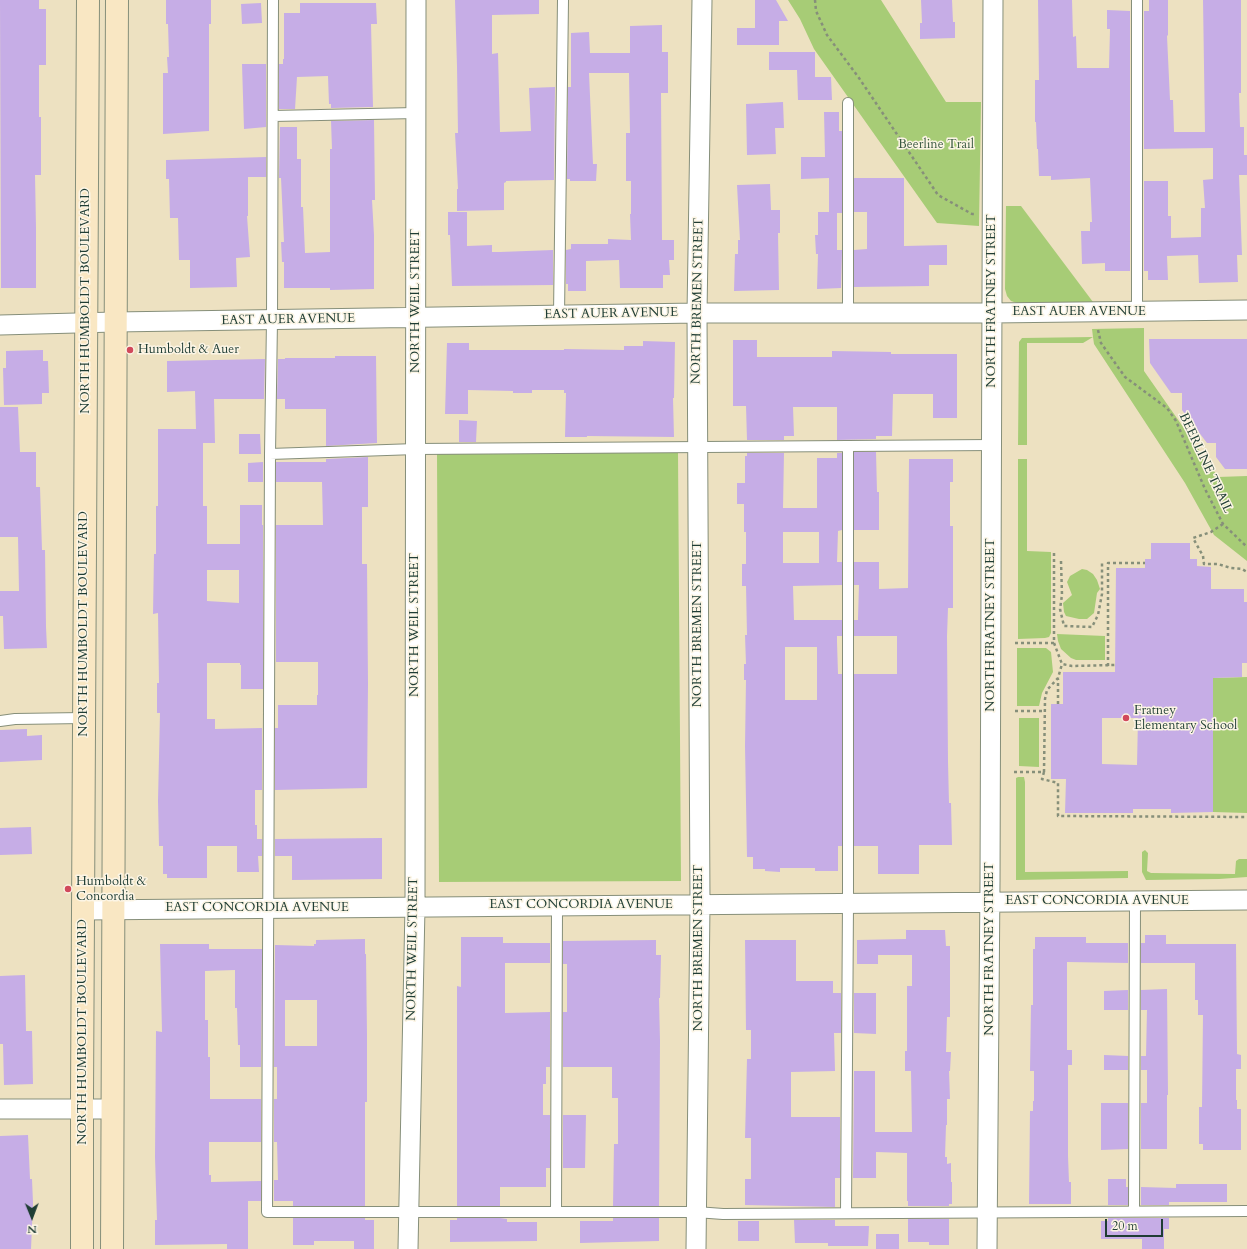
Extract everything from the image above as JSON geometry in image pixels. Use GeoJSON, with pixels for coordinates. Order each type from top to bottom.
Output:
{"type":"FeatureCollection","features":[{"type":"Feature","properties":{"kind":"main road","name":"NORTH HUMBOLDT BOULEVARD"},"geometry":{"type":"LineString","coordinates":[[82,1249],[83,718],[88,0]]}},
{"type":"Feature","properties":{"kind":"main road"},"geometry":{"type":"LineString","coordinates":[[112,1249],[117,0]]}},
{"type":"Feature","properties":{"kind":"street","name":"NORTH WEIL STREET"},"geometry":{"type":"LineString","coordinates":[[408,1249],[414,907],[416,0]]}},
{"type":"Feature","properties":{"kind":"street","name":"NORTH BREMEN STREET"},"geometry":{"type":"LineString","coordinates":[[696,1249],[700,905],[697,313],[702,0]]}},
{"type":"Feature","properties":{"kind":"street","name":"NORTH FRATNEY STREET"},"geometry":{"type":"LineString","coordinates":[[987,1249],[990,902],[993,0]]}},
{"type":"Feature","properties":{"kind":"street","name":"EAST AUER AVENUE"},"geometry":{"type":"LineString","coordinates":[[0,325],[697,313],[992,313],[1247,310]]}},
{"type":"Feature","properties":{"kind":"street","name":"EAST CONCORDIA AVENUE"},"geometry":{"type":"LineString","coordinates":[[83,910],[1247,900]]}},
{"type":"Feature","properties":{"kind":"street"},"geometry":{"type":"LineString","coordinates":[[0,1109],[113,1109]]}},
{"type":"Feature","properties":{"kind":"lane"},"geometry":{"type":"LineString","coordinates":[[273,0],[267,1212],[696,1212],[723,1214],[1247,1211]]}},
{"type":"Feature","properties":{"kind":"lane"},"geometry":{"type":"LineString","coordinates":[[559,315],[563,0]]}},
{"type":"Feature","properties":{"kind":"lane"},"geometry":{"type":"LineString","coordinates":[[1137,0],[1138,312]]}},
{"type":"Feature","properties":{"kind":"lane"},"geometry":{"type":"LineString","coordinates":[[848,103],[848,313]]}},
{"type":"Feature","properties":{"kind":"lane"},"geometry":{"type":"LineString","coordinates":[[273,116],[416,113]]}},
{"type":"Feature","properties":{"kind":"lane"},"geometry":{"type":"LineString","coordinates":[[270,454],[416,450],[992,445]]}},
{"type":"Feature","properties":{"kind":"lane"},"geometry":{"type":"LineString","coordinates":[[846,1213],[848,446]]}},
{"type":"Feature","properties":{"kind":"lane"},"geometry":{"type":"LineString","coordinates":[[0,721],[14,719],[83,718]]}},
{"type":"Feature","properties":{"kind":"lane"},"geometry":{"type":"LineString","coordinates":[[1134,1211],[1135,901]]}},
{"type":"Feature","properties":{"kind":"lane"},"geometry":{"type":"LineString","coordinates":[[556,1212],[557,906]]}},
{"type":"Feature","properties":{"kind":"path"},"geometry":{"type":"LineString","coordinates":[[815,0],[816,11],[827,35],[859,78],[938,195],[972,214],[993,215]]}},
{"type":"Feature","properties":{"kind":"path","name":"BEERLINE TRAIL"},"geometry":{"type":"LineString","coordinates":[[1098,312],[1098,334],[1101,343],[1125,377],[1167,408],[1176,421],[1205,489],[1223,524],[1247,547]]}},
{"type":"Feature","properties":{"kind":"path"},"geometry":{"type":"LineString","coordinates":[[1223,524],[1211,532],[1191,538],[1203,556],[1204,564],[1218,564],[1231,568],[1242,569],[1247,572]]}},
{"type":"Feature","properties":{"kind":"path"},"geometry":{"type":"LineString","coordinates":[[1054,552],[1054,643],[1062,664],[1058,678],[1058,704]]}},
{"type":"Feature","properties":{"kind":"path"},"geometry":{"type":"LineString","coordinates":[[1061,561],[1062,595],[1060,609],[1064,626],[1092,627],[1098,615],[1102,594],[1102,561]]}},
{"type":"Feature","properties":{"kind":"path"},"geometry":{"type":"LineString","coordinates":[[1108,666],[1108,564],[1145,564]]}},
{"type":"Feature","properties":{"kind":"path"},"geometry":{"type":"LineString","coordinates":[[1014,643],[1054,643]]}},
{"type":"Feature","properties":{"kind":"path"},"geometry":{"type":"LineString","coordinates":[[1062,664],[1072,666],[1115,665]]}},
{"type":"Feature","properties":{"kind":"path"},"geometry":{"type":"LineString","coordinates":[[1058,678],[1047,690],[1045,699],[1044,772],[1042,780],[1058,783],[1058,816],[1247,817]]}},
{"type":"Feature","properties":{"kind":"path"},"geometry":{"type":"LineString","coordinates":[[1014,711],[1044,711]]}},
{"type":"Feature","properties":{"kind":"path"},"geometry":{"type":"LineString","coordinates":[[1014,772],[1044,772]]}},
{"type":"Feature","properties":{"kind":"green space","name":"Beerline Trail"},"geometry":{"type":"Polygon","coordinates":[[[788,0],[881,0],[946,102],[981,102],[979,226],[937,223],[814,49],[800,19],[788,0]]]}},
{"type":"Feature","properties":{"kind":"green space"},"geometry":{"type":"Polygon","coordinates":[[[1006,206],[1021,206],[1093,302],[1017,303],[1011,301],[1007,296],[1005,289],[1006,206]]]}},
{"type":"Feature","properties":{"kind":"green space"},"geometry":{"type":"Polygon","coordinates":[[[1144,328],[1144,371],[1218,477],[1247,476],[1247,561],[1214,535],[1185,483],[1094,344],[1092,329],[1144,328]]]}},
{"type":"Feature","properties":{"kind":"green space"},"geometry":{"type":"Polygon","coordinates":[[[1093,337],[1083,343],[1027,343],[1027,445],[1018,445],[1019,342],[1022,338],[1093,337]]]}},
{"type":"Feature","properties":{"kind":"green space"},"geometry":{"type":"Polygon","coordinates":[[[678,452],[681,881],[439,882],[437,454],[678,452]]]}},
{"type":"Feature","properties":{"kind":"green space"},"geometry":{"type":"Polygon","coordinates":[[[1018,459],[1027,459],[1027,551],[1051,552],[1051,633],[1049,637],[1045,638],[1018,639],[1018,459]]]}},
{"type":"Feature","properties":{"kind":"green space"},"geometry":{"type":"Polygon","coordinates":[[[1082,569],[1093,574],[1100,589],[1097,593],[1094,613],[1087,619],[1066,616],[1063,603],[1072,595],[1067,582],[1070,576],[1082,569]]]}},
{"type":"Feature","properties":{"kind":"green space"},"geometry":{"type":"Polygon","coordinates":[[[1057,634],[1105,636],[1105,660],[1076,660],[1071,658],[1061,649],[1057,634]]]}},
{"type":"Feature","properties":{"kind":"green space"},"geometry":{"type":"Polygon","coordinates":[[[1017,648],[1046,648],[1051,652],[1053,672],[1042,693],[1039,706],[1017,706],[1017,648]]]}},
{"type":"Feature","properties":{"kind":"green space"},"geometry":{"type":"Polygon","coordinates":[[[1247,677],[1247,813],[1213,812],[1213,678],[1247,677]]]}},
{"type":"Feature","properties":{"kind":"green space"},"geometry":{"type":"Polygon","coordinates":[[[1019,718],[1039,718],[1039,767],[1019,766],[1019,718]]]}},
{"type":"Feature","properties":{"kind":"green space"},"geometry":{"type":"Polygon","coordinates":[[[1024,777],[1025,782],[1025,872],[1128,871],[1128,878],[1016,880],[1016,778],[1024,777]]]}},
{"type":"Feature","properties":{"kind":"green space"},"geometry":{"type":"Polygon","coordinates":[[[1145,850],[1148,853],[1147,871],[1151,873],[1235,874],[1236,861],[1239,859],[1247,859],[1247,877],[1146,880],[1142,872],[1142,852],[1145,850]]]}},
{"type":"Feature","properties":{"kind":"building"},"geometry":{"type":"Polygon","coordinates":[[[0,0],[39,0],[39,9],[46,9],[46,65],[39,65],[41,175],[35,175],[36,288],[1,288],[0,0]]]}},
{"type":"Feature","properties":{"kind":"building"},"geometry":{"type":"Polygon","coordinates":[[[166,0],[211,0],[211,24],[209,24],[209,131],[163,134],[163,73],[168,73],[167,57],[169,57],[168,24],[166,24],[166,0]]]}},
{"type":"Feature","properties":{"kind":"building"},"geometry":{"type":"Polygon","coordinates":[[[455,0],[539,0],[539,14],[492,15],[492,54],[498,53],[500,132],[531,131],[529,88],[555,87],[554,180],[506,181],[504,183],[504,210],[457,211],[458,189],[455,133],[458,133],[455,0]]]}},
{"type":"Feature","properties":{"kind":"building"},"geometry":{"type":"Polygon","coordinates":[[[755,0],[776,0],[788,21],[779,21],[779,45],[737,45],[737,28],[755,28],[755,0]]]}},
{"type":"Feature","properties":{"kind":"building"},"geometry":{"type":"Polygon","coordinates":[[[921,0],[952,0],[953,22],[955,22],[955,38],[920,39],[920,23],[922,23],[921,0]]]}},
{"type":"Feature","properties":{"kind":"building"},"geometry":{"type":"Polygon","coordinates":[[[1038,0],[1072,0],[1073,37],[1076,36],[1077,68],[1109,68],[1110,29],[1107,29],[1107,10],[1130,11],[1130,271],[1105,271],[1105,263],[1082,264],[1081,231],[1090,231],[1090,222],[1092,222],[1090,178],[1051,180],[1051,176],[1039,176],[1035,122],[1035,80],[1039,80],[1038,0]]]}},
{"type":"Feature","properties":{"kind":"building"},"geometry":{"type":"Polygon","coordinates":[[[1149,0],[1168,0],[1167,36],[1170,100],[1173,100],[1174,132],[1205,132],[1203,0],[1241,0],[1241,93],[1239,93],[1240,127],[1244,127],[1244,155],[1247,155],[1247,175],[1239,175],[1242,255],[1237,255],[1238,282],[1199,283],[1198,255],[1167,256],[1168,280],[1148,280],[1148,271],[1144,271],[1144,181],[1168,181],[1168,216],[1171,216],[1171,238],[1201,237],[1201,208],[1205,208],[1203,180],[1213,179],[1213,148],[1144,149],[1144,11],[1149,11],[1149,0]]]}},
{"type":"Feature","properties":{"kind":"building"},"geometry":{"type":"Polygon","coordinates":[[[261,3],[262,23],[242,24],[241,4],[261,3]]]}},
{"type":"Feature","properties":{"kind":"building"},"geometry":{"type":"Polygon","coordinates":[[[300,3],[376,3],[377,24],[371,24],[373,107],[331,108],[331,104],[329,104],[328,76],[297,77],[295,109],[279,109],[279,64],[283,64],[284,59],[284,13],[300,13],[300,3]]]}},
{"type":"Feature","properties":{"kind":"building"},"geometry":{"type":"Polygon","coordinates":[[[662,25],[662,52],[668,52],[668,93],[661,93],[662,240],[674,240],[674,260],[669,260],[670,275],[663,275],[663,288],[620,288],[619,260],[586,261],[586,291],[568,291],[568,284],[566,284],[566,250],[571,249],[571,244],[608,244],[608,239],[631,240],[631,181],[626,181],[626,133],[630,133],[629,73],[589,73],[593,164],[597,164],[596,181],[570,181],[570,179],[567,179],[568,87],[571,87],[571,33],[589,32],[590,53],[630,53],[630,26],[662,25]]]}},
{"type":"Feature","properties":{"kind":"building"},"geometry":{"type":"Polygon","coordinates":[[[769,52],[815,52],[815,77],[831,77],[832,100],[798,100],[797,70],[769,70],[769,52]]]}},
{"type":"Feature","properties":{"kind":"building"},"geometry":{"type":"Polygon","coordinates":[[[242,64],[266,64],[266,127],[244,129],[242,64]]]}},
{"type":"Feature","properties":{"kind":"building"},"geometry":{"type":"Polygon","coordinates":[[[783,102],[784,128],[775,128],[776,154],[747,155],[746,104],[783,102]]]}},
{"type":"Feature","properties":{"kind":"building"},"geometry":{"type":"Polygon","coordinates":[[[824,112],[839,112],[839,131],[842,131],[842,213],[837,213],[837,250],[842,250],[841,288],[817,289],[818,254],[816,254],[815,235],[818,235],[818,212],[829,212],[829,178],[801,179],[801,157],[825,157],[824,112]]]}},
{"type":"Feature","properties":{"kind":"building"},"geometry":{"type":"Polygon","coordinates":[[[374,120],[375,200],[372,200],[374,235],[374,289],[330,290],[330,288],[284,288],[284,262],[282,262],[281,242],[284,242],[281,178],[279,178],[280,127],[297,127],[297,159],[301,159],[301,207],[303,207],[305,253],[330,252],[330,149],[332,149],[331,121],[374,120]]]}},
{"type":"Feature","properties":{"kind":"building"},"geometry":{"type":"Polygon","coordinates":[[[266,157],[266,177],[248,177],[247,216],[250,257],[236,258],[237,287],[190,288],[190,260],[179,260],[178,218],[170,218],[169,179],[166,179],[166,160],[266,157]]]}},
{"type":"Feature","properties":{"kind":"building"},"geometry":{"type":"Polygon","coordinates":[[[854,178],[904,178],[904,246],[947,245],[947,265],[929,265],[929,286],[854,287],[854,250],[867,249],[867,212],[854,212],[854,178]]]}},
{"type":"Feature","properties":{"kind":"building"},"geometry":{"type":"Polygon","coordinates":[[[770,184],[771,210],[780,210],[780,233],[778,233],[779,290],[734,291],[735,254],[738,254],[738,240],[740,240],[737,185],[770,184]]]}},
{"type":"Feature","properties":{"kind":"building"},"geometry":{"type":"Polygon","coordinates":[[[448,212],[467,212],[467,246],[492,245],[492,252],[553,250],[553,285],[452,286],[450,235],[448,235],[448,212]]]}},
{"type":"Feature","properties":{"kind":"building"},"geometry":{"type":"Polygon","coordinates":[[[1149,339],[1247,339],[1247,469],[1225,469],[1216,457],[1216,443],[1207,443],[1182,410],[1182,393],[1171,393],[1150,363],[1149,339]]]}},
{"type":"Feature","properties":{"kind":"building"},"geometry":{"type":"Polygon","coordinates":[[[733,340],[757,340],[757,357],[832,357],[832,351],[891,352],[891,354],[957,354],[957,418],[933,418],[933,394],[893,394],[892,436],[876,436],[876,439],[837,440],[837,407],[793,407],[794,436],[784,436],[784,440],[747,440],[746,406],[733,406],[733,340]]]}},
{"type":"Feature","properties":{"kind":"building"},"geometry":{"type":"Polygon","coordinates":[[[643,341],[675,342],[673,398],[674,437],[565,437],[566,393],[564,393],[564,390],[532,390],[532,393],[513,393],[513,391],[468,390],[468,414],[445,414],[447,343],[469,343],[469,350],[624,350],[624,346],[643,346],[643,341]]]}},
{"type":"Feature","properties":{"kind":"building"},"geometry":{"type":"Polygon","coordinates":[[[43,350],[43,361],[48,361],[49,393],[42,393],[42,404],[4,405],[3,368],[6,368],[6,351],[43,350]]]}},
{"type":"Feature","properties":{"kind":"building"},"geometry":{"type":"Polygon","coordinates":[[[335,356],[376,356],[377,443],[326,446],[326,409],[285,409],[285,399],[277,399],[278,359],[335,358],[335,356]]]}},
{"type":"Feature","properties":{"kind":"building"},"geometry":{"type":"Polygon","coordinates":[[[265,359],[264,399],[214,399],[215,443],[203,443],[203,506],[207,506],[207,544],[240,544],[240,505],[262,505],[263,689],[241,689],[240,663],[207,663],[207,719],[215,719],[215,729],[262,728],[262,790],[255,790],[255,825],[257,825],[257,839],[262,839],[262,856],[258,856],[259,872],[237,872],[237,846],[207,846],[207,878],[167,878],[167,874],[163,874],[163,846],[159,846],[158,801],[160,713],[157,713],[157,683],[159,683],[158,613],[153,614],[154,554],[156,554],[156,506],[158,506],[158,429],[196,429],[195,391],[167,392],[167,361],[265,359]],[[207,570],[207,601],[239,603],[239,570],[207,570]]]}},
{"type":"Feature","properties":{"kind":"building"},"geometry":{"type":"Polygon","coordinates":[[[0,407],[18,407],[20,452],[36,452],[36,487],[40,487],[42,550],[45,550],[47,648],[4,649],[3,616],[0,616],[0,591],[19,591],[18,537],[0,537],[0,407]]]}},
{"type":"Feature","properties":{"kind":"building"},"geometry":{"type":"Polygon","coordinates":[[[459,420],[477,421],[476,442],[459,442],[459,420]]]}},
{"type":"Feature","properties":{"kind":"building"},"geometry":{"type":"Polygon","coordinates":[[[239,434],[260,434],[261,454],[239,454],[239,434]]]}},
{"type":"Feature","properties":{"kind":"building"},"geometry":{"type":"Polygon","coordinates":[[[854,452],[876,452],[877,492],[879,492],[879,530],[854,530],[854,452]]]}},
{"type":"Feature","properties":{"kind":"building"},"geometry":{"type":"Polygon","coordinates":[[[747,453],[784,453],[783,508],[817,508],[817,458],[837,458],[837,453],[842,453],[842,530],[838,531],[837,562],[842,562],[842,585],[793,586],[794,620],[842,620],[842,636],[837,636],[838,674],[842,674],[842,846],[838,846],[838,871],[815,871],[815,868],[780,868],[780,872],[765,871],[765,869],[753,869],[753,857],[747,857],[745,746],[746,680],[744,680],[744,664],[746,664],[745,635],[747,635],[746,586],[742,586],[742,564],[746,564],[746,532],[744,532],[744,504],[737,504],[737,483],[745,483],[745,456],[747,456],[747,453]],[[783,532],[783,563],[819,563],[819,532],[783,532]],[[785,647],[785,700],[817,700],[817,647],[785,647]]]}},
{"type":"Feature","properties":{"kind":"building"},"geometry":{"type":"Polygon","coordinates":[[[368,457],[368,507],[362,507],[362,564],[367,564],[367,788],[275,790],[275,728],[278,728],[278,705],[317,705],[318,695],[318,662],[276,662],[276,525],[323,525],[322,482],[276,482],[276,462],[326,462],[326,459],[368,457]]]}},
{"type":"Feature","properties":{"kind":"building"},"geometry":{"type":"Polygon","coordinates":[[[909,459],[953,459],[953,482],[950,482],[950,526],[953,526],[953,608],[948,608],[947,636],[948,762],[952,845],[919,845],[919,874],[878,874],[878,846],[854,846],[854,674],[897,674],[897,636],[854,636],[854,620],[858,620],[859,585],[854,585],[854,562],[879,562],[879,589],[908,588],[909,459]]]}},
{"type":"Feature","properties":{"kind":"building"},"geometry":{"type":"Polygon","coordinates":[[[263,462],[263,482],[248,482],[248,463],[263,462]]]}},
{"type":"Feature","properties":{"kind":"building"},"geometry":{"type":"Polygon","coordinates":[[[1151,543],[1190,543],[1190,559],[1197,559],[1197,566],[1211,567],[1211,589],[1244,589],[1244,602],[1247,602],[1247,663],[1242,663],[1242,677],[1213,678],[1213,812],[1171,813],[1171,809],[1133,809],[1133,813],[1065,813],[1066,779],[1051,779],[1051,704],[1063,704],[1063,672],[1115,672],[1116,568],[1145,568],[1145,559],[1151,559],[1151,543]],[[1102,718],[1102,764],[1137,765],[1138,718],[1102,718]]]}},
{"type":"Feature","properties":{"kind":"building"},"geometry":{"type":"Polygon","coordinates":[[[27,729],[27,736],[42,735],[42,760],[0,762],[0,730],[27,729]]]}},
{"type":"Feature","properties":{"kind":"building"},"geometry":{"type":"Polygon","coordinates":[[[31,827],[32,854],[0,855],[0,828],[31,827]]]}},
{"type":"Feature","properties":{"kind":"building"},"geometry":{"type":"Polygon","coordinates":[[[382,838],[382,879],[292,880],[292,856],[275,856],[275,839],[382,838]]]}},
{"type":"Feature","properties":{"kind":"building"},"geometry":{"type":"Polygon","coordinates":[[[906,930],[945,930],[946,946],[950,946],[950,1017],[947,1017],[946,1052],[951,1052],[949,1071],[950,1099],[947,1099],[945,1157],[947,1157],[947,1164],[951,1163],[952,1204],[949,1204],[949,1206],[908,1206],[907,1153],[876,1152],[876,1178],[853,1178],[854,1071],[875,1071],[875,1132],[912,1132],[911,1071],[905,1071],[905,1051],[907,1051],[907,986],[912,986],[912,955],[878,955],[878,964],[857,964],[857,940],[906,939],[906,930]]]}},
{"type":"Feature","properties":{"kind":"building"},"geometry":{"type":"Polygon","coordinates":[[[1145,935],[1166,935],[1166,944],[1236,944],[1237,1054],[1241,1055],[1241,1069],[1236,1069],[1236,1100],[1237,1109],[1241,1109],[1241,1150],[1203,1150],[1203,1144],[1199,1144],[1199,1107],[1202,1107],[1203,1015],[1198,1015],[1198,1000],[1195,1000],[1195,963],[1141,963],[1141,943],[1145,943],[1145,935]]]}},
{"type":"Feature","properties":{"kind":"building"},"geometry":{"type":"Polygon","coordinates":[[[461,937],[503,937],[503,943],[550,943],[550,963],[505,963],[505,1013],[550,1012],[550,1067],[546,1067],[546,1084],[543,1084],[543,1115],[550,1115],[550,1168],[546,1168],[546,1187],[500,1187],[500,1206],[457,1206],[457,986],[461,987],[461,937]]]}},
{"type":"Feature","properties":{"kind":"building"},"geometry":{"type":"Polygon","coordinates":[[[1035,937],[1086,937],[1086,943],[1128,943],[1128,963],[1067,962],[1067,1050],[1072,1050],[1072,1065],[1068,1065],[1068,1156],[1069,1182],[1071,1182],[1071,1204],[1029,1204],[1030,1111],[1033,1111],[1034,1101],[1034,1071],[1030,1071],[1031,1005],[1033,1005],[1033,949],[1035,949],[1035,937]]]}},
{"type":"Feature","properties":{"kind":"building"},"geometry":{"type":"Polygon","coordinates":[[[365,939],[367,1102],[365,1102],[365,1206],[293,1206],[293,1201],[274,1201],[274,1180],[278,1180],[277,1142],[274,1142],[274,1099],[277,1099],[277,1067],[274,1067],[275,945],[314,946],[314,944],[316,944],[316,940],[365,939]],[[285,1000],[285,1046],[317,1046],[317,1000],[285,1000]]]}},
{"type":"Feature","properties":{"kind":"building"},"geometry":{"type":"Polygon","coordinates":[[[656,940],[656,955],[661,955],[659,998],[659,1206],[613,1206],[614,1144],[618,1144],[618,1098],[612,1098],[612,1067],[563,1067],[563,1012],[567,1012],[567,964],[563,964],[563,941],[656,940]]]}},
{"type":"Feature","properties":{"kind":"building"},"geometry":{"type":"Polygon","coordinates":[[[745,940],[796,940],[796,981],[833,981],[833,993],[841,993],[841,1033],[834,1033],[835,1071],[791,1072],[791,1117],[840,1117],[840,1178],[835,1178],[835,1207],[745,1205],[745,1179],[751,1179],[751,1138],[745,1138],[747,1059],[751,1059],[751,1030],[746,1030],[745,940]]]}},
{"type":"Feature","properties":{"kind":"building"},"geometry":{"type":"Polygon","coordinates":[[[160,944],[209,944],[209,949],[262,949],[261,1067],[240,1067],[237,1008],[235,1008],[235,970],[205,971],[205,1020],[208,1020],[210,1099],[261,1099],[261,1142],[209,1142],[209,1175],[211,1175],[211,1182],[261,1181],[261,1201],[248,1201],[248,1249],[227,1249],[227,1244],[155,1245],[155,1220],[157,1220],[155,1157],[156,1031],[162,1032],[160,944]]]}},
{"type":"Feature","properties":{"kind":"building"},"geometry":{"type":"Polygon","coordinates":[[[25,975],[26,1031],[32,1031],[33,1084],[4,1085],[3,1044],[0,1044],[0,976],[25,975]]]}},
{"type":"Feature","properties":{"kind":"building"},"geometry":{"type":"Polygon","coordinates":[[[1167,989],[1167,1149],[1141,1149],[1141,1103],[1147,1103],[1147,1070],[1141,1070],[1141,1056],[1146,1056],[1147,1010],[1141,1010],[1141,990],[1167,989]]]}},
{"type":"Feature","properties":{"kind":"building"},"geometry":{"type":"Polygon","coordinates":[[[1128,990],[1128,1010],[1104,1010],[1104,991],[1128,990]]]}},
{"type":"Feature","properties":{"kind":"building"},"geometry":{"type":"Polygon","coordinates":[[[854,993],[876,993],[876,1034],[854,1033],[854,993]]]}},
{"type":"Feature","properties":{"kind":"building"},"geometry":{"type":"Polygon","coordinates":[[[1104,1055],[1128,1056],[1128,1070],[1104,1070],[1104,1055]]]}},
{"type":"Feature","properties":{"kind":"building"},"geometry":{"type":"Polygon","coordinates":[[[1101,1103],[1128,1103],[1128,1149],[1101,1150],[1101,1103]]]}},
{"type":"Feature","properties":{"kind":"building"},"geometry":{"type":"Polygon","coordinates":[[[563,1115],[586,1115],[585,1168],[563,1168],[563,1115]]]}},
{"type":"Feature","properties":{"kind":"building"},"geometry":{"type":"Polygon","coordinates":[[[28,1135],[30,1179],[32,1179],[33,1203],[31,1249],[0,1249],[0,1136],[28,1135]]]}},
{"type":"Feature","properties":{"kind":"building"},"geometry":{"type":"Polygon","coordinates":[[[1108,1179],[1126,1179],[1126,1187],[1128,1187],[1128,1205],[1108,1205],[1108,1179]]]}},
{"type":"Feature","properties":{"kind":"building"},"geometry":{"type":"Polygon","coordinates":[[[1176,1184],[1227,1184],[1227,1202],[1169,1202],[1169,1205],[1141,1205],[1141,1187],[1176,1188],[1176,1184]]]}},
{"type":"Feature","properties":{"kind":"building"},"geometry":{"type":"Polygon","coordinates":[[[293,1218],[365,1218],[365,1220],[374,1220],[374,1249],[354,1249],[354,1241],[314,1241],[314,1245],[293,1245],[293,1218]]]}},
{"type":"Feature","properties":{"kind":"building"},"geometry":{"type":"Polygon","coordinates":[[[457,1218],[500,1218],[507,1219],[507,1222],[537,1222],[537,1241],[450,1242],[450,1220],[457,1220],[457,1218]]]}},
{"type":"Feature","properties":{"kind":"building"},"geometry":{"type":"Polygon","coordinates":[[[613,1218],[659,1218],[659,1241],[580,1243],[580,1221],[613,1221],[613,1218]]]}},
{"type":"Feature","properties":{"kind":"building"},"geometry":{"type":"Polygon","coordinates":[[[1108,1218],[1169,1218],[1169,1229],[1164,1229],[1164,1249],[1142,1249],[1142,1239],[1101,1239],[1101,1221],[1108,1221],[1108,1218]]]}},
{"type":"Feature","properties":{"kind":"building"},"geometry":{"type":"Polygon","coordinates":[[[908,1219],[949,1219],[949,1245],[929,1245],[929,1242],[908,1242],[908,1219]]]}},
{"type":"Feature","properties":{"kind":"building"},"geometry":{"type":"Polygon","coordinates":[[[794,1220],[835,1220],[835,1226],[869,1226],[868,1246],[828,1246],[828,1243],[795,1243],[794,1220]]]}},
{"type":"Feature","properties":{"kind":"building"},"geometry":{"type":"Polygon","coordinates":[[[738,1221],[759,1221],[759,1241],[738,1241],[738,1221]]]}},
{"type":"Feature","properties":{"kind":"building"},"geometry":{"type":"Polygon","coordinates":[[[876,1234],[899,1234],[899,1249],[876,1249],[876,1234]]]}},
{"type":"Feature","properties":{"kind":"place","name":"Humboldt & Auer"},"geometry":{"type":"Point","coordinates":[130,350]}},
{"type":"Feature","properties":{"kind":"place","name":"Fratney Elementary School"},"geometry":{"type":"Point","coordinates":[1126,718]}},
{"type":"Feature","properties":{"kind":"place","name":"Humboldt & Concordia"},"geometry":{"type":"Point","coordinates":[68,889]}}]}
